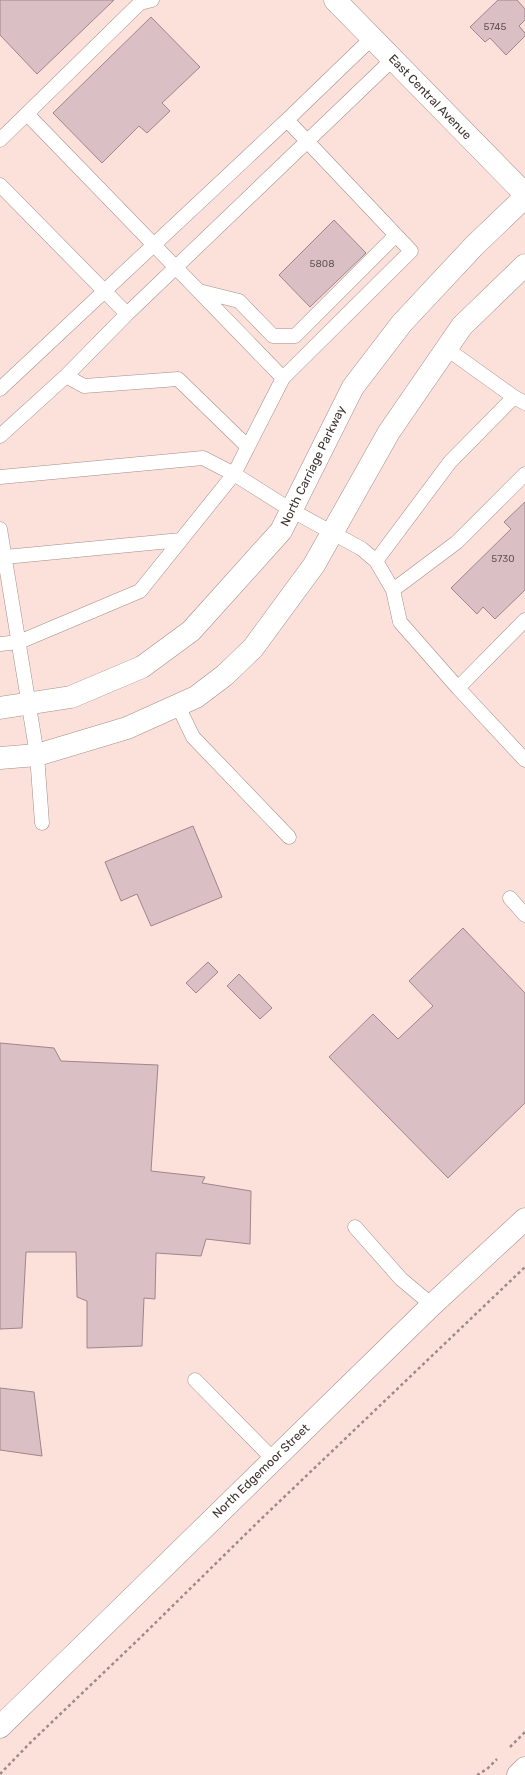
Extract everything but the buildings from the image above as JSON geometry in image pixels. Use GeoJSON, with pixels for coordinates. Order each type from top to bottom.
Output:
{"type":"FeatureCollection","features":[{"type":"Feature","properties":{"kind":"street","name":"East Central Avenue"},"geometry":{"type":"LineString","coordinates":[[335,0],[525,194]]}},
{"type":"Feature","properties":{"kind":"street","name":"North Carriage Parkway"},"geometry":{"type":"LineString","coordinates":[[0,708],[71,697],[142,667],[191,631],[281,531],[353,387],[402,323],[474,246],[525,197]]}},
{"type":"Feature","properties":{"kind":"street"},"geometry":{"type":"LineString","coordinates":[[0,758],[37,755],[127,728],[196,697],[226,675],[253,648],[314,565],[389,432],[462,326],[525,265]]}},
{"type":"Feature","properties":{"kind":"street","name":"North Edgemoor Street"},"geometry":{"type":"LineString","coordinates":[[0,1727],[432,1305],[525,1218]]}},
{"type":"Feature","properties":{"kind":"street"},"geometry":{"type":"LineString","coordinates":[[518,1775],[525,1768]]}},
{"type":"Feature","properties":{"kind":"lane"},"geometry":{"type":"LineString","coordinates":[[0,140],[140,3],[152,0]]}},
{"type":"Feature","properties":{"kind":"lane"},"geometry":{"type":"LineString","coordinates":[[0,389],[287,120],[372,38]]}},
{"type":"Feature","properties":{"kind":"lane"},"geometry":{"type":"LineString","coordinates":[[0,436],[66,376],[127,314],[393,59]]}},
{"type":"Feature","properties":{"kind":"lane"},"geometry":{"type":"LineString","coordinates":[[27,114],[283,378]]}},
{"type":"Feature","properties":{"kind":"lane"},"geometry":{"type":"LineString","coordinates":[[0,644],[19,642],[140,591],[234,474],[283,378],[411,251],[287,120]]}},
{"type":"Feature","properties":{"kind":"lane"},"geometry":{"type":"LineString","coordinates":[[0,185],[127,314]]}},
{"type":"Feature","properties":{"kind":"lane"},"geometry":{"type":"LineString","coordinates":[[199,291],[239,301],[273,336],[295,336],[396,235]]}},
{"type":"Feature","properties":{"kind":"lane"},"geometry":{"type":"LineString","coordinates":[[376,561],[450,462],[520,400],[447,349]]}},
{"type":"Feature","properties":{"kind":"lane"},"geometry":{"type":"LineString","coordinates":[[66,376],[84,386],[178,379],[248,447]]}},
{"type":"Feature","properties":{"kind":"lane"},"geometry":{"type":"LineString","coordinates":[[0,476],[203,458],[234,474],[291,510],[362,549],[376,561],[393,590],[400,622],[458,688],[525,760]]}},
{"type":"Feature","properties":{"kind":"lane"},"geometry":{"type":"LineString","coordinates":[[393,590],[458,542],[525,474]]}},
{"type":"Feature","properties":{"kind":"lane"},"geometry":{"type":"LineString","coordinates":[[0,529],[37,755],[42,823]]}},
{"type":"Feature","properties":{"kind":"lane"},"geometry":{"type":"LineString","coordinates":[[5,558],[181,540]]}},
{"type":"Feature","properties":{"kind":"lane"},"geometry":{"type":"LineString","coordinates":[[458,688],[525,620]]}},
{"type":"Feature","properties":{"kind":"lane"},"geometry":{"type":"LineString","coordinates":[[178,706],[193,737],[289,837]]}},
{"type":"Feature","properties":{"kind":"lane"},"geometry":{"type":"LineString","coordinates":[[510,898],[525,914]]}},
{"type":"Feature","properties":{"kind":"lane"},"geometry":{"type":"LineString","coordinates":[[355,1227],[400,1279],[432,1305]]}},
{"type":"Feature","properties":{"kind":"lane"},"geometry":{"type":"LineString","coordinates":[[195,1380],[274,1460]]}},
{"type":"Feature","properties":{"kind":"path"},"geometry":{"type":"LineString","coordinates":[[0,1774],[30,1742],[525,1267]]}}]}
